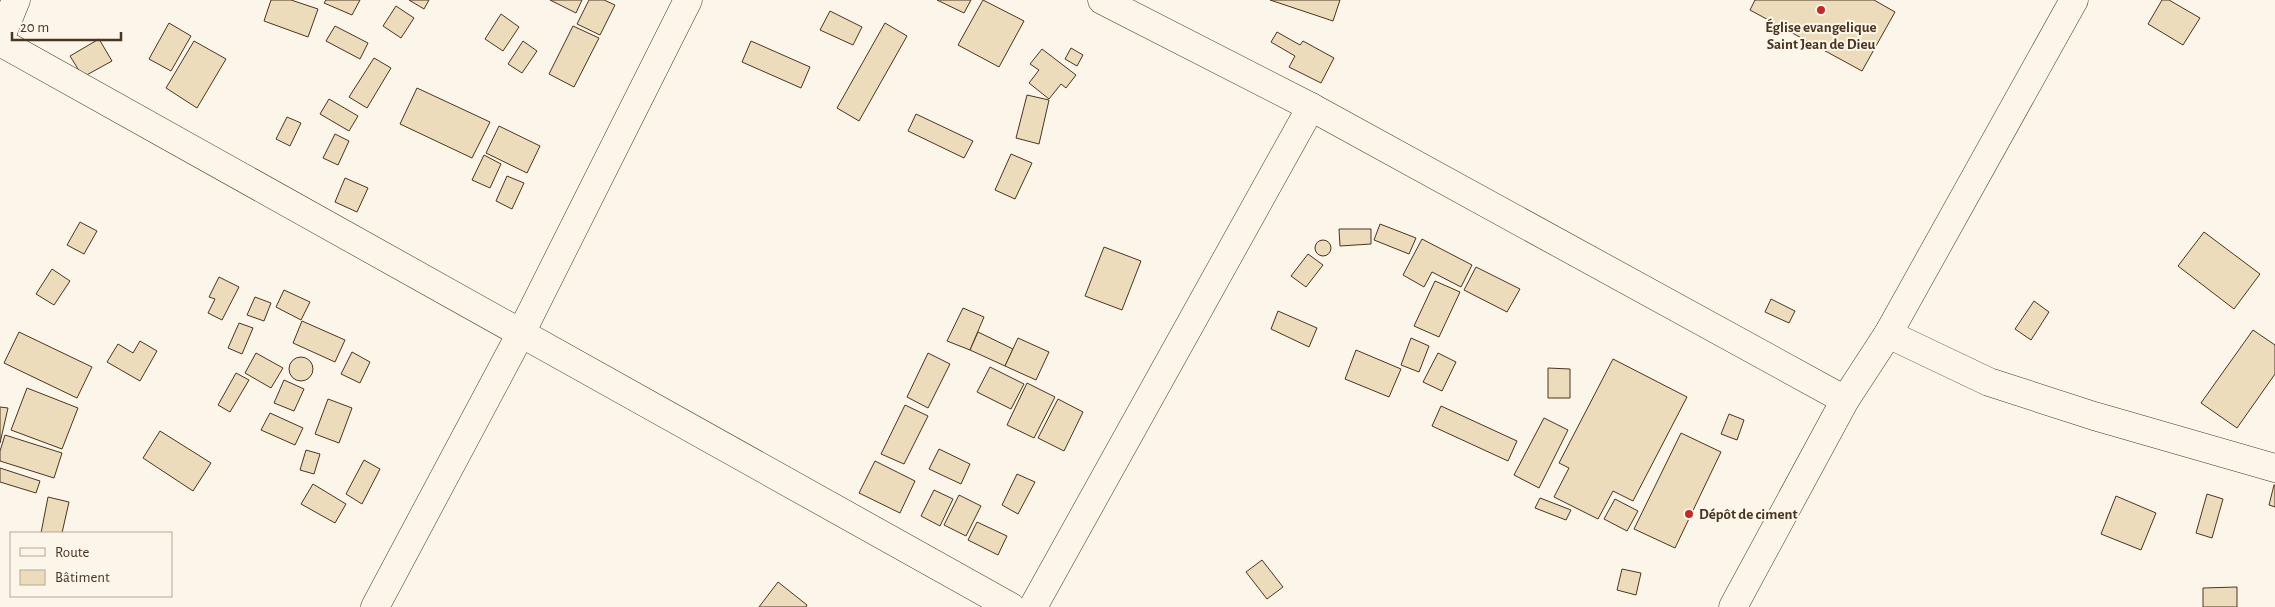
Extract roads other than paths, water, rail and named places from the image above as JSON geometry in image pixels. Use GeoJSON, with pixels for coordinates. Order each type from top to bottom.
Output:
{"type":"FeatureCollection","features":[{"type":"Feature","properties":{"kind":"street"},"geometry":{"type":"LineString","coordinates":[[16,0],[0,41],[1011,607]]}},
{"type":"Feature","properties":{"kind":"street"},"geometry":{"type":"LineString","coordinates":[[375,607],[521,333],[688,0]]}},
{"type":"Feature","properties":{"kind":"street"},"geometry":{"type":"LineString","coordinates":[[1102,0],[1311,107],[1845,400]]}},
{"type":"Feature","properties":{"kind":"street"},"geometry":{"type":"LineString","coordinates":[[1733,607],[1845,400],[1888,334],[2074,0]]}},
{"type":"Feature","properties":{"kind":"street"},"geometry":{"type":"LineString","coordinates":[[1032,607],[1311,107]]}},
{"type":"Feature","properties":{"kind":"street"},"geometry":{"type":"LineString","coordinates":[[1888,334],[1989,382],[2094,416],[2275,468]]}},
{"type":"Feature","properties":{"kind":"place","name":"Église evangelique Saint Jean de Dieu"},"geometry":{"type":"Point","coordinates":[1821,10]}},
{"type":"Feature","properties":{"kind":"place","name":"Dépôt de ciment"},"geometry":{"type":"Point","coordinates":[1689,514]}}]}
